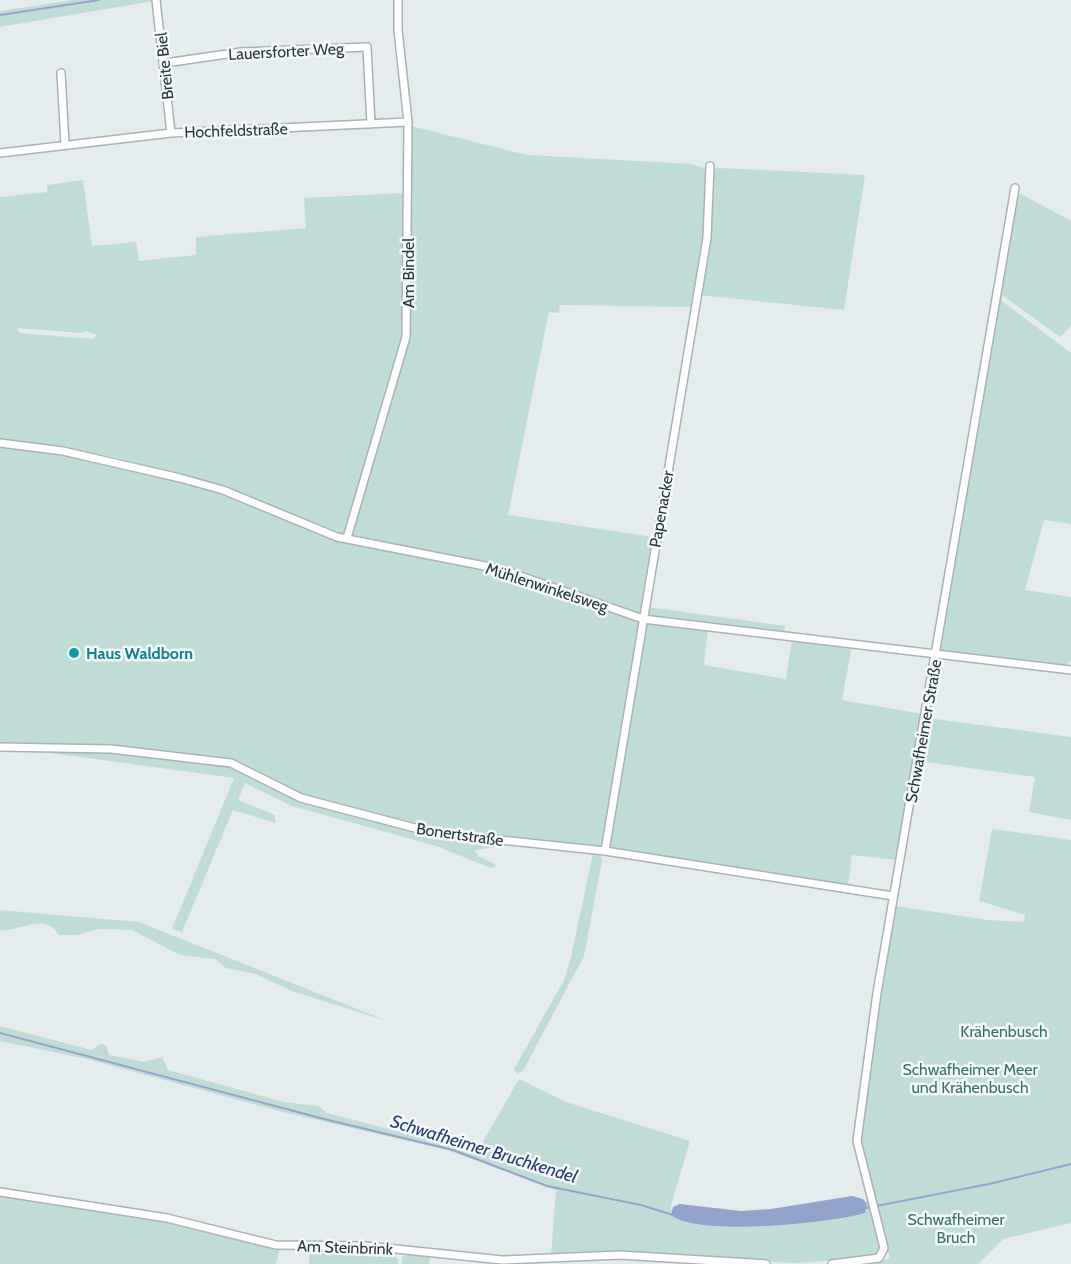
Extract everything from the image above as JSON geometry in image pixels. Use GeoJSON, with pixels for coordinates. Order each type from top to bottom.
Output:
{"type":"FeatureCollection","features":[{"type":"Feature","properties":{"kind":"street","name":"Breite Biel"},"geometry":{"type":"LineString","coordinates":[[156,0],[165,63],[171,133]]}},
{"type":"Feature","properties":{"kind":"street","name":"Am Bindel"},"geometry":{"type":"LineString","coordinates":[[347,538],[406,337],[408,122],[398,30],[398,0]]}},
{"type":"Feature","properties":{"kind":"street","name":"Lauersforter Weg"},"geometry":{"type":"LineString","coordinates":[[165,63],[241,52],[366,47],[371,124]]}},
{"type":"Feature","properties":{"kind":"street"},"geometry":{"type":"LineString","coordinates":[[61,73],[65,144]]}},
{"type":"Feature","properties":{"kind":"street","name":"Hochfeldstraße"},"geometry":{"type":"LineString","coordinates":[[0,153],[171,133],[408,122]]}},
{"type":"Feature","properties":{"kind":"street","name":"Papenacker"},"geometry":{"type":"LineString","coordinates":[[605,851],[707,238],[710,166]]}},
{"type":"Feature","properties":{"kind":"street","name":"Schwafheimer Straße"},"geometry":{"type":"LineString","coordinates":[[867,1262],[879,1258],[884,1248],[857,1141],[894,896],[1015,188]]}},
{"type":"Feature","properties":{"kind":"street","name":"Mühlenwinkelsweg"},"geometry":{"type":"LineString","coordinates":[[0,443],[63,451],[180,478],[223,490],[337,537],[500,569],[643,618],[1071,670]]}},
{"type":"Feature","properties":{"kind":"street","name":"Bonertstraße"},"geometry":{"type":"LineString","coordinates":[[0,747],[111,749],[231,763],[301,798],[434,833],[605,851],[894,896]]}},
{"type":"Feature","properties":{"kind":"street","name":"Am Steinbrink"},"geometry":{"type":"LineString","coordinates":[[0,1192],[167,1218],[276,1245],[367,1246],[502,1260],[620,1255],[766,1264]]}},
{"type":"Feature","properties":{"kind":"street"},"geometry":{"type":"LineString","coordinates":[[832,1264],[867,1262]]}},
{"type":"Feature","properties":{"kind":"green space"},"geometry":{"type":"Polygon","coordinates":[[[74,0],[160,0],[0,27],[0,11],[74,0]]]}},
{"type":"Feature","properties":{"kind":"green space"},"geometry":{"type":"Polygon","coordinates":[[[411,126],[527,155],[691,164],[707,169],[706,234],[693,307],[560,305],[559,313],[549,312],[508,515],[653,537],[605,844],[600,848],[469,839],[510,845],[475,850],[478,856],[495,864],[495,867],[491,868],[436,846],[292,806],[245,783],[238,800],[275,815],[275,823],[233,810],[182,932],[172,929],[234,778],[0,746],[0,445],[83,459],[165,477],[234,498],[339,540],[351,537],[409,337],[411,126]]]}},
{"type":"Feature","properties":{"kind":"green space"},"geometry":{"type":"Polygon","coordinates":[[[713,169],[865,175],[844,310],[699,295],[713,169]]]}},
{"type":"Feature","properties":{"kind":"green space"},"geometry":{"type":"Polygon","coordinates":[[[83,180],[92,246],[136,242],[139,261],[196,255],[196,237],[306,228],[304,198],[405,193],[404,338],[348,531],[344,534],[216,486],[119,458],[62,447],[0,439],[0,197],[47,192],[47,185],[83,180]],[[17,328],[19,333],[93,339],[97,335],[86,331],[82,333],[17,328]]]}},
{"type":"Feature","properties":{"kind":"green space"},"geometry":{"type":"Polygon","coordinates":[[[1021,194],[1071,221],[1071,326],[1060,337],[1001,294],[1017,196],[1021,194]]]}},
{"type":"Feature","properties":{"kind":"green space"},"geometry":{"type":"Polygon","coordinates":[[[999,299],[1071,353],[1071,524],[1044,520],[1025,590],[1071,597],[1071,661],[1064,666],[943,651],[939,648],[999,299]]]}},
{"type":"Feature","properties":{"kind":"green space"},"geometry":{"type":"Polygon","coordinates":[[[648,607],[785,626],[784,633],[654,618],[648,612],[648,607]]]}},
{"type":"Feature","properties":{"kind":"green space"},"geometry":{"type":"Polygon","coordinates":[[[647,623],[708,629],[704,665],[786,679],[792,639],[852,645],[842,700],[923,714],[896,860],[852,855],[848,887],[609,848],[606,844],[647,623]]]}},
{"type":"Feature","properties":{"kind":"green space"},"geometry":{"type":"Polygon","coordinates":[[[927,718],[1071,737],[1071,820],[1029,812],[1035,777],[920,761],[927,718]]]}},
{"type":"Feature","properties":{"kind":"green space","name":"Schwafheimer Meer und Krähenbusch"},"geometry":{"type":"Polygon","coordinates":[[[992,829],[1071,840],[1071,1223],[1003,1239],[978,1264],[875,1264],[890,1258],[860,1142],[880,992],[896,906],[988,920],[1024,922],[1025,915],[979,901],[992,829]]]}},
{"type":"Feature","properties":{"kind":"green space"},"geometry":{"type":"Polygon","coordinates":[[[593,853],[600,853],[602,861],[584,956],[523,1071],[517,1074],[514,1069],[564,980],[593,853]]]}},
{"type":"Feature","properties":{"kind":"green space"},"geometry":{"type":"Polygon","coordinates":[[[0,910],[139,922],[390,1022],[292,991],[256,974],[226,968],[215,959],[180,955],[132,930],[98,929],[77,935],[59,935],[53,928],[39,923],[0,930],[0,910]]]}},
{"type":"Feature","properties":{"kind":"green space"},"geometry":{"type":"Polygon","coordinates":[[[0,1026],[92,1050],[100,1044],[106,1045],[109,1055],[144,1062],[162,1057],[168,1070],[284,1102],[318,1106],[327,1113],[477,1152],[519,1079],[566,1102],[690,1141],[670,1209],[695,1216],[789,1218],[869,1201],[881,1248],[877,1256],[870,1258],[795,1263],[717,1258],[551,1255],[556,1190],[447,1150],[283,1112],[87,1059],[0,1041],[0,1026]]]}},
{"type":"Feature","properties":{"kind":"green space"},"geometry":{"type":"Polygon","coordinates":[[[0,1196],[23,1196],[167,1222],[280,1248],[276,1264],[0,1264],[0,1196]]]}},
{"type":"Feature","properties":{"kind":"green space"},"geometry":{"type":"Polygon","coordinates":[[[310,1248],[386,1250],[398,1259],[398,1264],[309,1264],[310,1248]]]}},
{"type":"Feature","properties":{"kind":"green space"},"geometry":{"type":"Polygon","coordinates":[[[407,1254],[430,1257],[429,1264],[402,1264],[402,1258],[407,1254]]]}},
{"type":"Feature","properties":{"kind":"water"},"geometry":{"type":"Polygon","coordinates":[[[852,1196],[863,1199],[867,1204],[865,1213],[796,1224],[735,1227],[685,1222],[671,1215],[673,1207],[680,1204],[741,1211],[771,1209],[852,1196]]]}},
{"type":"Feature","properties":{"kind":"waterway"},"geometry":{"type":"LineString","coordinates":[[0,15],[99,0]]}},
{"type":"Feature","properties":{"kind":"waterway","name":"Schwafheimer Bruchkendel"},"geometry":{"type":"LineString","coordinates":[[0,1033],[324,1119],[453,1150],[547,1186],[641,1205],[673,1215]]}},
{"type":"Feature","properties":{"kind":"waterway","name":"Schwafheimer Bruchkendel"},"geometry":{"type":"LineString","coordinates":[[866,1208],[989,1184],[1071,1164]]}},
{"type":"Feature","properties":{"kind":"place","name":"Haus Waldborn"},"geometry":{"type":"Point","coordinates":[74,653]}},
{"type":"Feature","properties":{"kind":"park label","name":"Krähenbusch"},"geometry":{"type":"Point","coordinates":[1004,1031]}},
{"type":"Feature","properties":{"kind":"park label","name":"Schwafheimer Bruch"},"geometry":{"type":"Point","coordinates":[956,1228]}}]}
